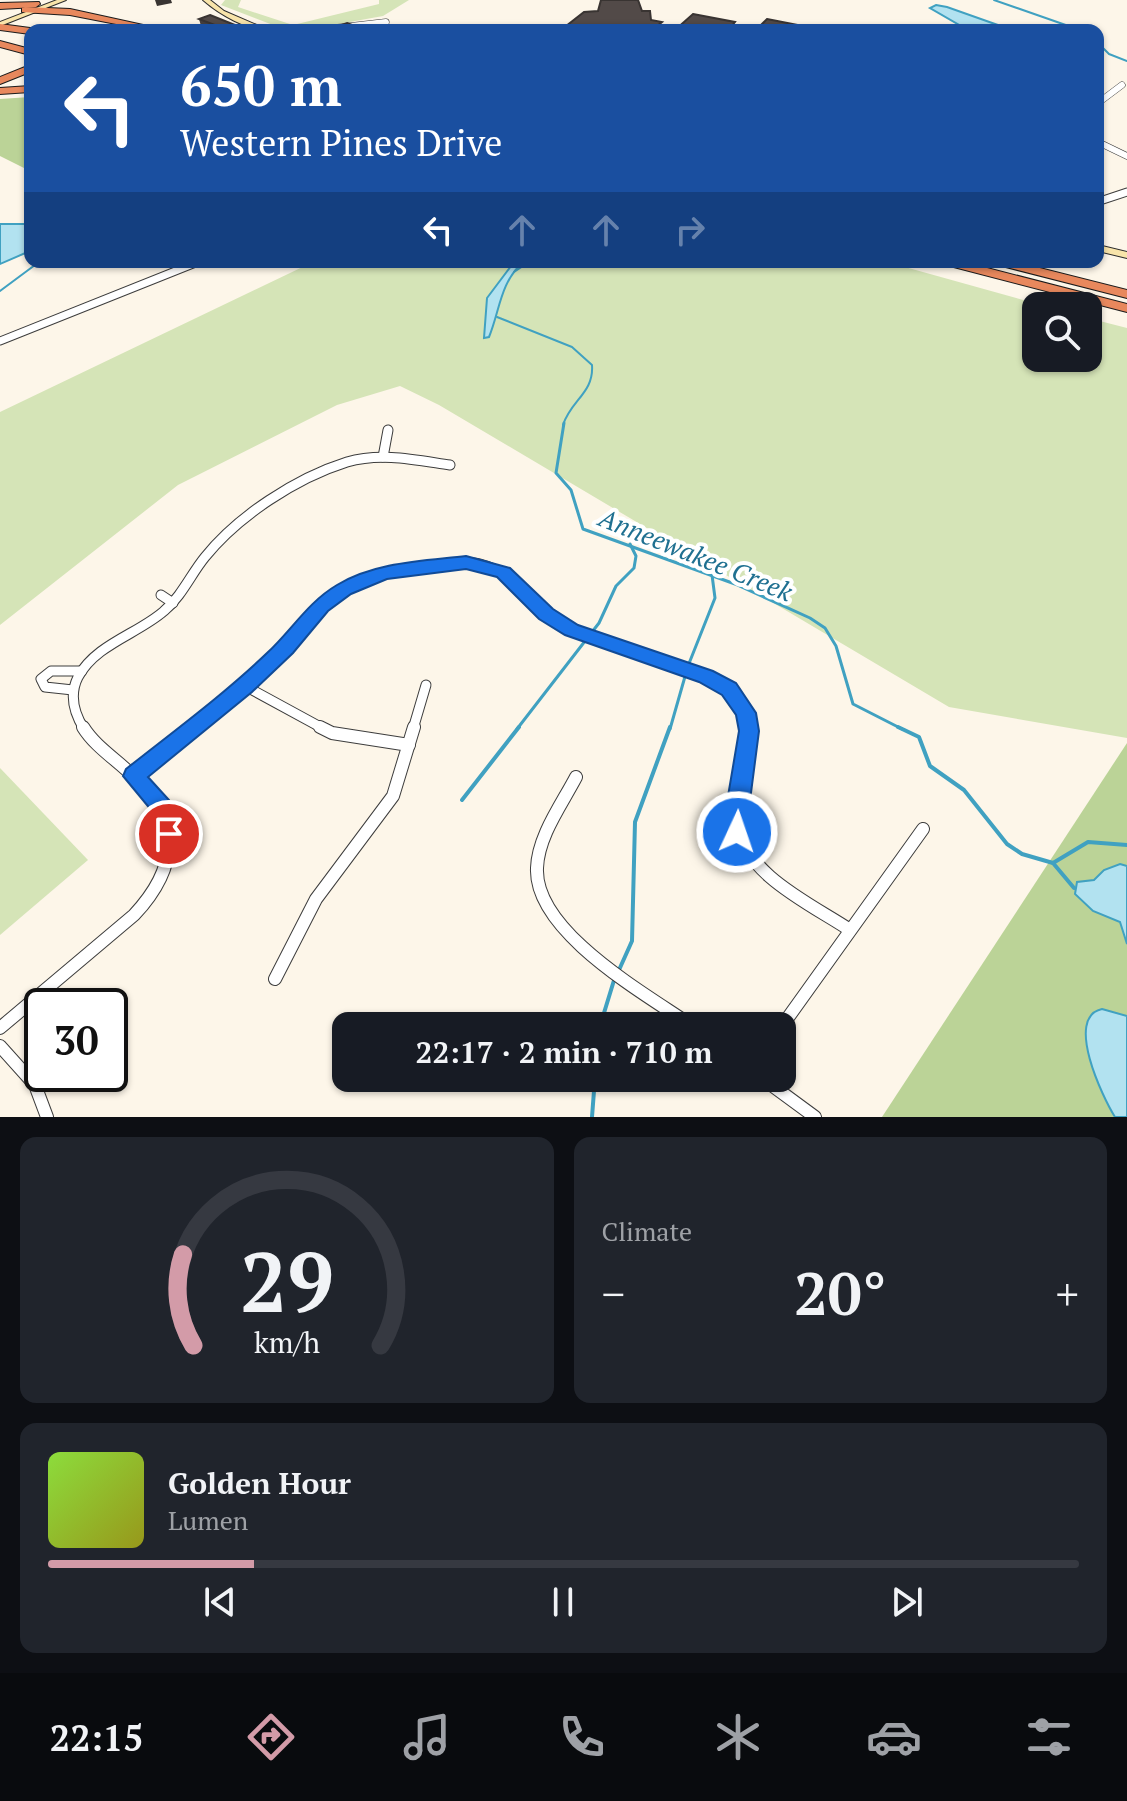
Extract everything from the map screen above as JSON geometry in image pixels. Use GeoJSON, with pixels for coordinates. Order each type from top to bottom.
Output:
{"type":"FeatureCollection","features":[{"type":"Feature","properties":{"kind":"highway"},"geometry":{"type":"LineString","coordinates":[[65,0],[63,7],[70,12]]}},
{"type":"Feature","properties":{"kind":"highway"},"geometry":{"type":"LineString","coordinates":[[0,6],[19,11],[46,3],[70,12],[131,24]]}},
{"type":"Feature","properties":{"kind":"highway"},"geometry":{"type":"LineString","coordinates":[[0,23],[24,29]]}},
{"type":"Feature","properties":{"kind":"highway"},"geometry":{"type":"LineString","coordinates":[[0,35],[24,39]]}},
{"type":"Feature","properties":{"kind":"highway"},"geometry":{"type":"LineString","coordinates":[[0,44],[24,50]]}},
{"type":"Feature","properties":{"kind":"highway"},"geometry":{"type":"LineString","coordinates":[[0,81],[24,71]]}},
{"type":"Feature","properties":{"kind":"highway"},"geometry":{"type":"LineString","coordinates":[[0,91],[24,89]]}},
{"type":"Feature","properties":{"kind":"highway"},"geometry":{"type":"LineString","coordinates":[[973,268],[1127,308]]}},
{"type":"Feature","properties":{"kind":"highway"},"geometry":{"type":"LineString","coordinates":[[1025,268],[1127,294]]}},
{"type":"Feature","properties":{"kind":"main road"},"geometry":{"type":"LineString","coordinates":[[46,3],[65,0]]}},
{"type":"Feature","properties":{"kind":"main road"},"geometry":{"type":"LineString","coordinates":[[197,0],[251,24]]}},
{"type":"Feature","properties":{"kind":"main road"},"geometry":{"type":"LineString","coordinates":[[209,3],[242,24]]}},
{"type":"Feature","properties":{"kind":"main road"},"geometry":{"type":"LineString","coordinates":[[0,23],[19,11]]}},
{"type":"Feature","properties":{"kind":"main road"},"geometry":{"type":"LineString","coordinates":[[1104,249],[1127,255]]}},
{"type":"Feature","properties":{"kind":"street"},"geometry":{"type":"LineString","coordinates":[[1104,98],[1122,85]]}},
{"type":"Feature","properties":{"kind":"street"},"geometry":{"type":"LineString","coordinates":[[1104,145],[1127,156]]}},
{"type":"Feature","properties":{"kind":"street"},"geometry":{"type":"LineString","coordinates":[[1104,200],[1127,192]]}},
{"type":"Feature","properties":{"kind":"street"},"geometry":{"type":"LineString","coordinates":[[1114,197],[1127,204]]}},
{"type":"Feature","properties":{"kind":"street"},"geometry":{"type":"LineString","coordinates":[[0,341],[183,268]]}},
{"type":"Feature","properties":{"kind":"street"},"geometry":{"type":"LineString","coordinates":[[383,457],[388,430]]}},
{"type":"Feature","properties":{"kind":"street"},"geometry":{"type":"LineString","coordinates":[[0,1028],[135,914],[153,889],[166,861],[169,834],[161,807],[134,776],[78,723],[73,710],[73,690],[82,671],[173,603],[210,550],[258,512],[327,469],[350,461],[383,457],[450,465]]}},
{"type":"Feature","properties":{"kind":"street"},"geometry":{"type":"LineString","coordinates":[[134,776],[245,686],[286,648],[321,606],[357,582],[392,571],[449,563],[478,563],[510,576],[546,614],[571,630],[706,676],[729,689],[742,704],[748,722],[736,821],[742,846],[765,872],[850,930]]}},
{"type":"Feature","properties":{"kind":"street"},"geometry":{"type":"LineString","coordinates":[[161,595],[173,603]]}},
{"type":"Feature","properties":{"kind":"street"},"geometry":{"type":"LineString","coordinates":[[73,690],[45,687],[41,683],[42,677],[55,670],[82,671]]}},
{"type":"Feature","properties":{"kind":"street"},"geometry":{"type":"LineString","coordinates":[[275,979],[316,899],[393,796],[426,685]]}},
{"type":"Feature","properties":{"kind":"street"},"geometry":{"type":"LineString","coordinates":[[245,686],[332,733],[409,745]]}},
{"type":"Feature","properties":{"kind":"street"},"geometry":{"type":"LineString","coordinates":[[576,777],[539,859],[537,884],[541,898],[568,934],[673,1012]]}},
{"type":"Feature","properties":{"kind":"street"},"geometry":{"type":"LineString","coordinates":[[792,1012],[923,829]]}},
{"type":"Feature","properties":{"kind":"street"},"geometry":{"type":"LineString","coordinates":[[0,1046],[35,1085],[47,1117]]}},
{"type":"Feature","properties":{"kind":"street"},"geometry":{"type":"LineString","coordinates":[[781,1092],[815,1117]]}},
{"type":"Feature","properties":{"kind":"green space"},"geometry":{"type":"Polygon","coordinates":[[[225,0],[241,0],[238,7],[290,24],[270,24],[221,5],[225,0]]]}},
{"type":"Feature","properties":{"kind":"green space"},"geometry":{"type":"Polygon","coordinates":[[[379,0],[409,0],[383,16],[338,24],[297,24],[379,4],[379,0]]]}},
{"type":"Feature","properties":{"kind":"green space"},"geometry":{"type":"Polygon","coordinates":[[[24,97],[24,168],[0,156],[0,99],[24,97]]]}},
{"type":"Feature","properties":{"kind":"green space"},"geometry":{"type":"Polygon","coordinates":[[[300,268],[909,268],[1022,300],[1022,372],[1102,372],[1102,322],[1127,328],[1127,738],[949,707],[439,405],[400,386],[337,405],[178,485],[0,625],[0,412],[300,268]]]}},
{"type":"Feature","properties":{"kind":"green space"},"geometry":{"type":"Polygon","coordinates":[[[1127,743],[1127,1117],[882,1117],[1127,743]]]}},
{"type":"Feature","properties":{"kind":"green space"},"geometry":{"type":"Polygon","coordinates":[[[0,768],[88,860],[0,935],[0,768]]]}},
{"type":"Feature","properties":{"kind":"water"},"geometry":{"type":"Polygon","coordinates":[[[936,5],[947,7],[995,24],[958,24],[930,8],[936,5]]]}},
{"type":"Feature","properties":{"kind":"water"},"geometry":{"type":"Polygon","coordinates":[[[0,224],[24,224],[24,254],[0,264],[0,224]]]}},
{"type":"Feature","properties":{"kind":"water"},"geometry":{"type":"Polygon","coordinates":[[[510,268],[517,268],[502,297],[489,337],[484,338],[487,298],[510,268]]]}},
{"type":"Feature","properties":{"kind":"water"},"geometry":{"type":"Polygon","coordinates":[[[1120,864],[1127,866],[1127,944],[1120,922],[1093,911],[1075,894],[1077,882],[1094,880],[1104,870],[1120,864]]]}},
{"type":"Feature","properties":{"kind":"water"},"geometry":{"type":"Polygon","coordinates":[[[1102,1009],[1127,1016],[1127,1117],[1115,1117],[1096,1077],[1086,1042],[1086,1027],[1091,1015],[1102,1009]]]}},
{"type":"Feature","properties":{"kind":"building"},"geometry":{"type":"Polygon","coordinates":[[[601,0],[638,0],[642,11],[650,11],[651,20],[662,22],[569,24],[584,12],[598,11],[601,0]]]}},
{"type":"Feature","properties":{"kind":"building"},"geometry":{"type":"Polygon","coordinates":[[[693,14],[735,22],[733,24],[682,24],[693,14]]]}},
{"type":"Feature","properties":{"kind":"building"},"geometry":{"type":"Polygon","coordinates":[[[210,15],[232,24],[212,24],[199,19],[210,15]]]}},
{"type":"Feature","properties":{"kind":"building"},"geometry":{"type":"Polygon","coordinates":[[[767,19],[792,24],[762,24],[767,19]]]}},
{"type":"Feature","properties":{"kind":"waterway"},"geometry":{"type":"LineString","coordinates":[[994,0],[1063,24]]}},
{"type":"Feature","properties":{"kind":"waterway"},"geometry":{"type":"LineString","coordinates":[[1104,49],[1127,61]]}},
{"type":"Feature","properties":{"kind":"waterway"},"geometry":{"type":"LineString","coordinates":[[0,291],[31,268]]}},
{"type":"Feature","properties":{"kind":"waterway","name":"Anneewakee Creek"},"geometry":{"type":"LineString","coordinates":[[514,272],[520,268]]}},
{"type":"Feature","properties":{"kind":"waterway","name":"Anneewakee Creek"},"geometry":{"type":"LineString","coordinates":[[497,317],[572,347],[592,365],[586,390],[563,425]]}},
{"type":"Feature","properties":{"kind":"waterway","name":"Anneewakee Creek"},"geometry":{"type":"LineString","coordinates":[[564,423],[556,473],[571,490],[583,529],[631,546]]}},
{"type":"Feature","properties":{"kind":"waterway"},"geometry":{"type":"LineString","coordinates":[[517,729],[599,623],[616,586],[634,568],[636,556],[631,546]]}},
{"type":"Feature","properties":{"kind":"waterway","name":"Anneewakee Creek"},"geometry":{"type":"LineString","coordinates":[[631,546],[712,576]]}},
{"type":"Feature","properties":{"kind":"waterway"},"geometry":{"type":"LineString","coordinates":[[688,666],[715,598],[712,576]]}},
{"type":"Feature","properties":{"kind":"waterway","name":"Anneewakee Creek"},"geometry":{"type":"LineString","coordinates":[[712,576],[810,618],[825,628],[836,646],[853,704],[899,728]]}},
{"type":"Feature","properties":{"kind":"waterway"},"geometry":{"type":"LineString","coordinates":[[670,729],[686,673]]}},
{"type":"Feature","properties":{"kind":"waterway"},"geometry":{"type":"LineString","coordinates":[[462,800],[519,727]]}},
{"type":"Feature","properties":{"kind":"waterway"},"geometry":{"type":"LineString","coordinates":[[619,970],[632,941],[635,822],[670,727]]}},
{"type":"Feature","properties":{"kind":"waterway","name":"Anneewakee Creek"},"geometry":{"type":"LineString","coordinates":[[899,728],[919,737],[930,766],[964,790],[1007,844],[1022,854],[1053,863]]}},
{"type":"Feature","properties":{"kind":"waterway","name":"Anneewakee Creek"},"geometry":{"type":"LineString","coordinates":[[1053,863],[1088,842],[1127,845]]}},
{"type":"Feature","properties":{"kind":"waterway"},"geometry":{"type":"LineString","coordinates":[[1053,863],[1074,888]]}},
{"type":"Feature","properties":{"kind":"waterway"},"geometry":{"type":"LineString","coordinates":[[604,1012],[615,977]]}},
{"type":"Feature","properties":{"kind":"waterway"},"geometry":{"type":"LineString","coordinates":[[592,1117],[594,1092]]}},
{"type":"Feature","properties":{"kind":"route"},"geometry":{"type":"LineString","coordinates":[[169,834],[167,820],[154,795],[134,776],[245,686],[286,648],[321,606],[344,589],[385,573],[466,562],[488,566],[510,576],[546,614],[571,630],[706,676],[729,689],[742,704],[749,731],[737,808],[737,832]]}}]}
